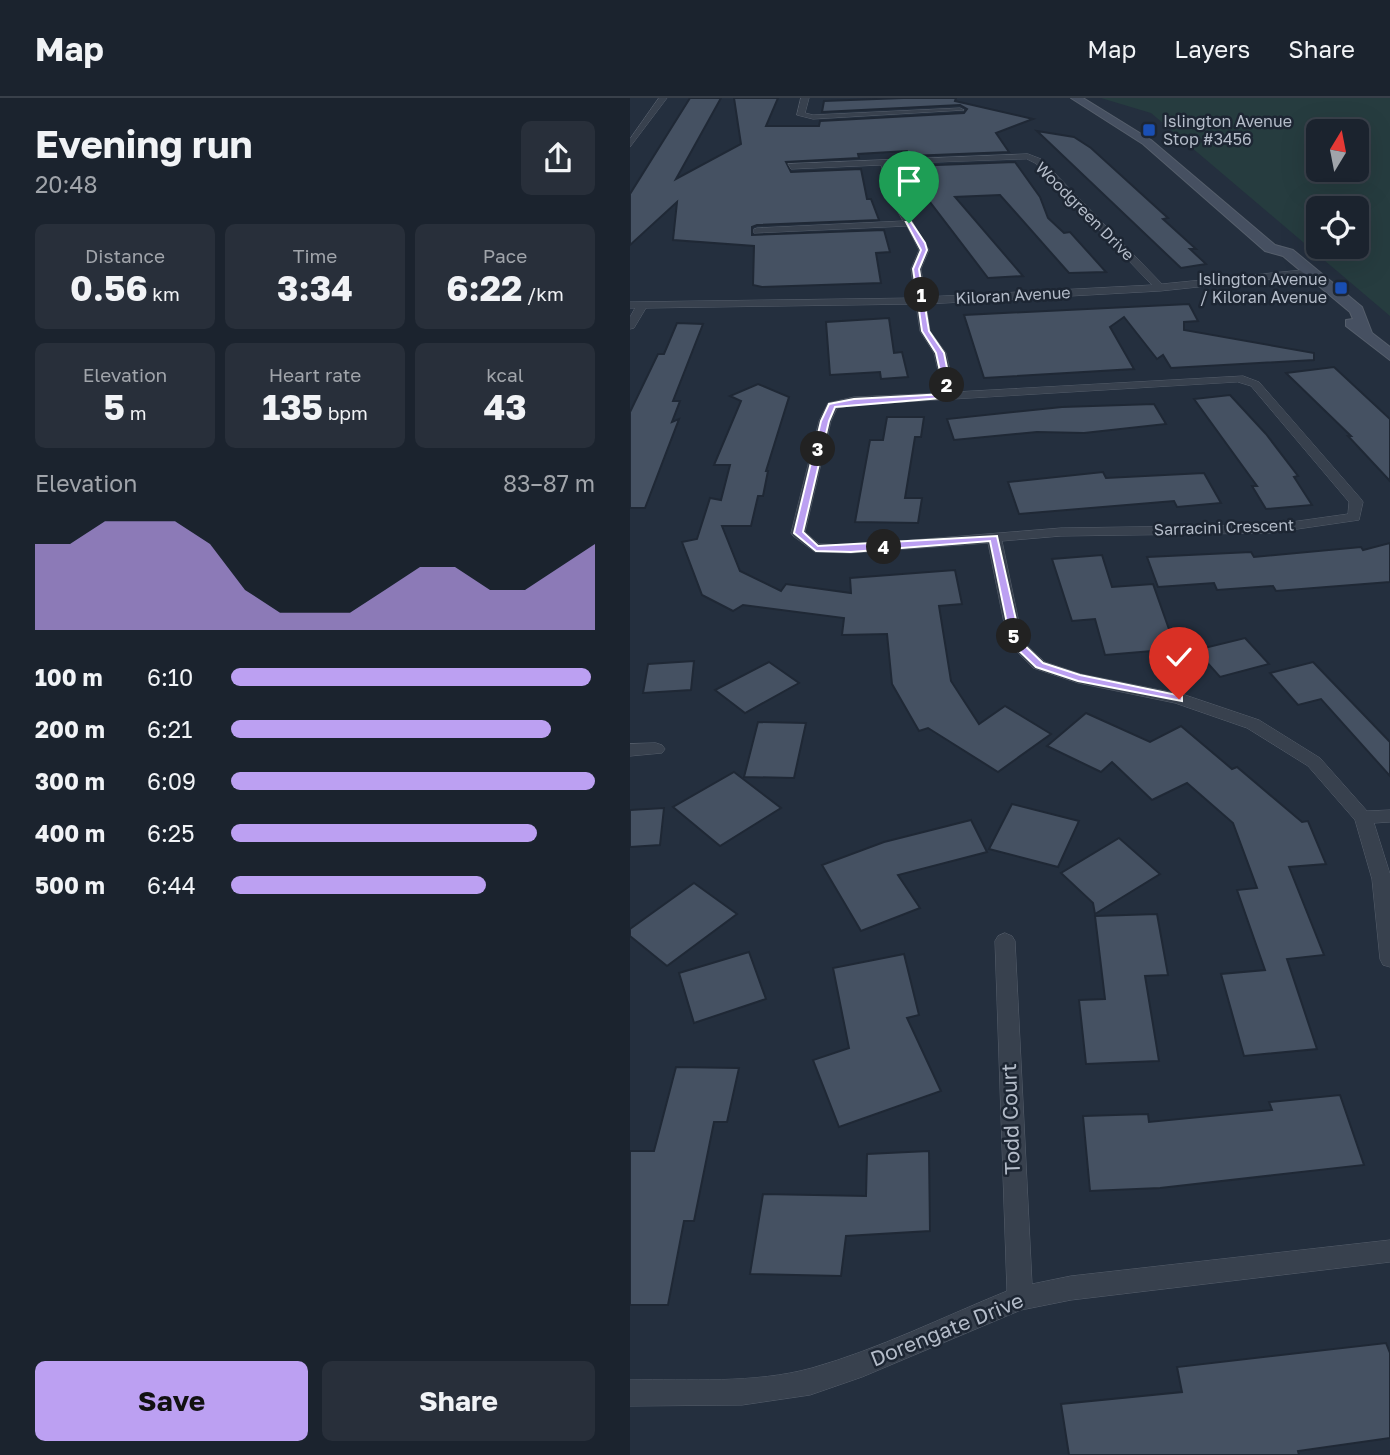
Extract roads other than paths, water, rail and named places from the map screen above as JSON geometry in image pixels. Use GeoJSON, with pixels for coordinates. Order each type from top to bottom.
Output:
{"type":"FeatureCollection","features":[{"type":"Feature","properties":{"kind":"main road"},"geometry":{"type":"LineString","coordinates":[[1076,98],[1147,142],[1270,248],[1288,253],[1312,272],[1357,310],[1365,332]]}},
{"type":"Feature","properties":{"kind":"main road"},"geometry":{"type":"LineString","coordinates":[[1270,248],[1267,255],[1390,355]]}},
{"type":"Feature","properties":{"kind":"street"},"geometry":{"type":"LineString","coordinates":[[630,145],[663,98]]}},
{"type":"Feature","properties":{"kind":"street"},"geometry":{"type":"LineString","coordinates":[[805,98],[801,115],[813,117],[960,110]]}},
{"type":"Feature","properties":{"kind":"street"},"geometry":{"type":"LineString","coordinates":[[630,123],[646,123]]}},
{"type":"Feature","properties":{"kind":"street","name":"Woodgreen Drive"},"geometry":{"type":"LineString","coordinates":[[791,166],[1028,156],[1038,161],[1160,288]]}},
{"type":"Feature","properties":{"kind":"street"},"geometry":{"type":"LineString","coordinates":[[884,162],[896,201],[924,250],[916,269],[925,331],[940,353],[950,397],[854,401],[832,406],[825,421],[798,533],[816,548],[851,549],[994,538],[1016,643],[1039,665],[1078,678],[1179,699],[1253,724],[1314,762],[1363,818],[1382,879],[1390,958]]}},
{"type":"Feature","properties":{"kind":"street"},"geometry":{"type":"LineString","coordinates":[[757,231],[909,223]]}},
{"type":"Feature","properties":{"kind":"street","name":"Kiloran Avenue"},"geometry":{"type":"LineString","coordinates":[[636,305],[922,299],[1160,288],[1312,272]]}},
{"type":"Feature","properties":{"kind":"street"},"geometry":{"type":"LineString","coordinates":[[630,326],[636,305]]}},
{"type":"Feature","properties":{"kind":"street","name":"Sarracini Crescent"},"geometry":{"type":"LineString","coordinates":[[950,397],[1239,378],[1255,384],[1356,502],[1354,517],[1270,528],[1061,532],[994,538]]}},
{"type":"Feature","properties":{"kind":"street"},"geometry":{"type":"LineString","coordinates":[[630,750],[656,749]]}},
{"type":"Feature","properties":{"kind":"street"},"geometry":{"type":"LineString","coordinates":[[1363,818],[1390,816]]}},
{"type":"Feature","properties":{"kind":"street","name":"Todd Court"},"geometry":{"type":"LineString","coordinates":[[1004,941],[1020,1298]]}},
{"type":"Feature","properties":{"kind":"street","name":"Dorengate Drive"},"geometry":{"type":"LineString","coordinates":[[630,1393],[742,1392],[810,1382],[862,1364],[1020,1298],[1071,1288],[1390,1251]]}},
{"type":"Feature","properties":{"kind":"place","name":"Islington Avenue Stop #3456"},"geometry":{"type":"Point","coordinates":[1149,130]}},
{"type":"Feature","properties":{"kind":"place","name":"Islington Avenue / Kiloran Avenue"},"geometry":{"type":"Point","coordinates":[1341,288]}}]}
